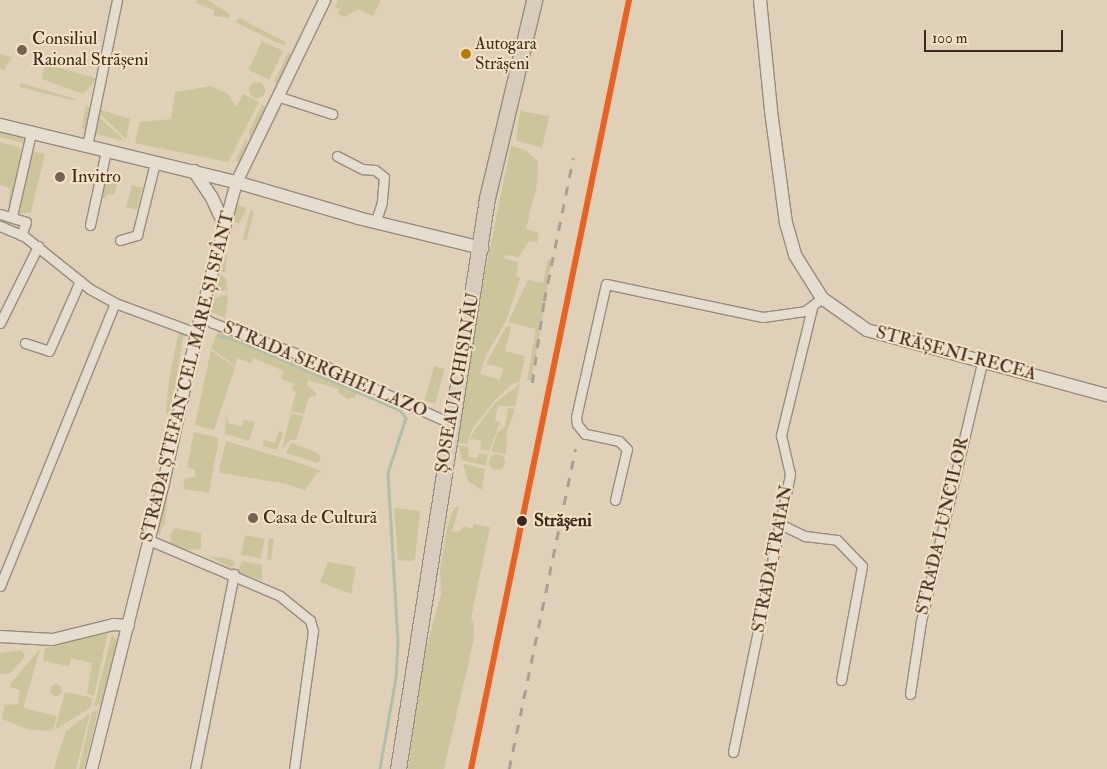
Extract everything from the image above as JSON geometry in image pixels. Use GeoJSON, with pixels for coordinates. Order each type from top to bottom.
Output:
{"type":"FeatureCollection","features":[{"type":"Feature","properties":{"kind":"highway","name":"ȘOSEAUA CHIȘINĂU"},"geometry":{"type":"LineString","coordinates":[[398,769],[450,423],[482,246],[488,198],[534,0]]}},
{"type":"Feature","properties":{"kind":"highway"},"geometry":{"type":"LineString","coordinates":[[482,246],[542,0]]}},
{"type":"Feature","properties":{"kind":"main road","name":"STRĂȘENI-RECEA"},"geometry":{"type":"LineString","coordinates":[[760,0],[771,111],[786,223],[796,255],[822,298],[867,330],[983,359],[1107,394]]}},
{"type":"Feature","properties":{"kind":"main road"},"geometry":{"type":"LineString","coordinates":[[0,126],[156,162],[482,246]]}},
{"type":"Feature","properties":{"kind":"main road"},"geometry":{"type":"LineString","coordinates":[[194,172],[212,198],[225,226]]}},
{"type":"Feature","properties":{"kind":"street"},"geometry":{"type":"LineString","coordinates":[[87,146],[117,0]]}},
{"type":"Feature","properties":{"kind":"street","name":"STRADA ȘTEFAN CEL MARE ȘI SFÂNT"},"geometry":{"type":"LineString","coordinates":[[91,769],[149,540],[200,315],[236,182],[280,97],[324,0]]}},
{"type":"Feature","properties":{"kind":"street"},"geometry":{"type":"LineString","coordinates":[[280,97],[332,114]]}},
{"type":"Feature","properties":{"kind":"street"},"geometry":{"type":"LineString","coordinates":[[12,216],[31,133]]}},
{"type":"Feature","properties":{"kind":"street"},"geometry":{"type":"LineString","coordinates":[[90,225],[106,151]]}},
{"type":"Feature","properties":{"kind":"street"},"geometry":{"type":"LineString","coordinates":[[337,156],[363,169],[380,172],[384,177],[382,202],[376,220]]}},
{"type":"Feature","properties":{"kind":"street"},"geometry":{"type":"LineString","coordinates":[[120,240],[137,235],[156,162]]}},
{"type":"Feature","properties":{"kind":"street"},"geometry":{"type":"LineString","coordinates":[[0,214],[12,216],[26,222],[21,235]]}},
{"type":"Feature","properties":{"kind":"street","name":"STRADA SERGHEI LAZO"},"geometry":{"type":"LineString","coordinates":[[0,226],[21,235],[38,246],[80,281],[115,303],[196,333]]}},
{"type":"Feature","properties":{"kind":"street"},"geometry":{"type":"LineString","coordinates":[[0,323],[38,246]]}},
{"type":"Feature","properties":{"kind":"street"},"geometry":{"type":"LineString","coordinates":[[24,343],[49,351],[80,281]]}},
{"type":"Feature","properties":{"kind":"street"},"geometry":{"type":"LineString","coordinates":[[615,500],[627,449],[619,441],[585,434],[577,424],[576,416],[606,284],[755,316],[781,317],[812,308],[822,298]]}},
{"type":"Feature","properties":{"kind":"street"},"geometry":{"type":"LineString","coordinates":[[0,586],[115,303]]}},
{"type":"Feature","properties":{"kind":"street","name":"STRADA TRAIAN"},"geometry":{"type":"LineString","coordinates":[[733,752],[790,474],[781,435],[812,308]]}},
{"type":"Feature","properties":{"kind":"street","name":"STRADA SERGHEI LAZO"},"geometry":{"type":"LineString","coordinates":[[200,315],[213,323],[303,356],[450,423]]}},
{"type":"Feature","properties":{"kind":"street","name":"STRADA LUNCILOR"},"geometry":{"type":"LineString","coordinates":[[910,694],[921,621],[983,359]]}},
{"type":"Feature","properties":{"kind":"street"},"geometry":{"type":"LineString","coordinates":[[780,524],[805,536],[837,540],[862,566],[841,680]]}},
{"type":"Feature","properties":{"kind":"street"},"geometry":{"type":"LineString","coordinates":[[149,540],[234,574],[280,596],[313,624],[294,769]]}},
{"type":"Feature","properties":{"kind":"street"},"geometry":{"type":"LineString","coordinates":[[195,769],[234,574]]}},
{"type":"Feature","properties":{"kind":"street"},"geometry":{"type":"LineString","coordinates":[[0,636],[52,639],[113,624],[128,625]]}},
{"type":"Feature","properties":{"kind":"shaded area"},"geometry":{"type":"Polygon","coordinates":[[[197,0],[207,0],[229,13],[229,18],[214,16],[214,10],[196,3],[197,0]]]}},
{"type":"Feature","properties":{"kind":"shaded area"},"geometry":{"type":"Polygon","coordinates":[[[338,0],[381,0],[373,16],[358,9],[345,17],[338,14],[340,9],[335,7],[338,0]]]}},
{"type":"Feature","properties":{"kind":"shaded area"},"geometry":{"type":"Polygon","coordinates":[[[239,18],[286,42],[284,46],[235,22],[239,18]]]}},
{"type":"Feature","properties":{"kind":"shaded area"},"geometry":{"type":"Polygon","coordinates":[[[262,41],[283,51],[269,80],[248,70],[262,41]]]}},
{"type":"Feature","properties":{"kind":"shaded area"},"geometry":{"type":"Polygon","coordinates":[[[288,53],[291,54],[277,84],[274,82],[288,53]]]}},
{"type":"Feature","properties":{"kind":"shaded area"},"geometry":{"type":"Polygon","coordinates":[[[0,54],[12,57],[4,70],[0,69],[0,54]]]}},
{"type":"Feature","properties":{"kind":"shaded area"},"geometry":{"type":"Polygon","coordinates":[[[45,64],[97,79],[83,94],[42,79],[45,64]]]}},
{"type":"Feature","properties":{"kind":"shaded area"},"geometry":{"type":"Polygon","coordinates":[[[257,82],[263,84],[265,90],[263,96],[257,98],[251,96],[249,90],[251,84],[257,82]]]}},
{"type":"Feature","properties":{"kind":"shaded area"},"geometry":{"type":"Polygon","coordinates":[[[20,83],[76,99],[76,101],[20,87],[20,83]]]}},
{"type":"Feature","properties":{"kind":"shaded area"},"geometry":{"type":"Polygon","coordinates":[[[211,86],[227,93],[236,107],[243,94],[259,102],[228,162],[135,143],[140,122],[171,119],[175,92],[211,86]]]}},
{"type":"Feature","properties":{"kind":"shaded area"},"geometry":{"type":"Polygon","coordinates":[[[86,105],[92,110],[86,132],[82,127],[86,105]]]}},
{"type":"Feature","properties":{"kind":"shaded area"},"geometry":{"type":"Polygon","coordinates":[[[262,105],[267,108],[250,144],[249,131],[262,105]]]}},
{"type":"Feature","properties":{"kind":"shaded area"},"geometry":{"type":"Polygon","coordinates":[[[98,109],[130,119],[126,139],[97,111],[98,109]]]}},
{"type":"Feature","properties":{"kind":"shaded area"},"geometry":{"type":"Polygon","coordinates":[[[520,111],[549,116],[542,148],[516,140],[520,111]]]}},
{"type":"Feature","properties":{"kind":"shaded area"},"geometry":{"type":"Polygon","coordinates":[[[96,114],[125,141],[91,133],[96,114]]]}},
{"type":"Feature","properties":{"kind":"shaded area"},"geometry":{"type":"Polygon","coordinates":[[[0,132],[22,137],[25,143],[0,137],[0,132]]]}},
{"type":"Feature","properties":{"kind":"shaded area"},"geometry":{"type":"Polygon","coordinates":[[[247,137],[247,147],[241,162],[235,161],[247,137]]]}},
{"type":"Feature","properties":{"kind":"shaded area"},"geometry":{"type":"Polygon","coordinates":[[[0,142],[24,149],[8,209],[10,188],[0,185],[0,142]]]}},
{"type":"Feature","properties":{"kind":"shaded area"},"geometry":{"type":"Polygon","coordinates":[[[511,146],[525,150],[538,161],[537,184],[526,229],[539,233],[537,242],[529,241],[519,257],[505,255],[504,258],[518,262],[516,276],[520,278],[506,321],[486,355],[480,374],[500,380],[503,368],[486,364],[506,327],[511,327],[505,351],[525,356],[520,381],[512,384],[495,400],[472,429],[467,444],[458,443],[480,296],[511,146]]]}},
{"type":"Feature","properties":{"kind":"shaded area"},"geometry":{"type":"Polygon","coordinates":[[[32,151],[45,154],[31,212],[21,214],[17,211],[32,151]]]}},
{"type":"Feature","properties":{"kind":"shaded area"},"geometry":{"type":"Polygon","coordinates":[[[105,181],[117,183],[114,195],[108,194],[105,199],[101,198],[105,181]]]}},
{"type":"Feature","properties":{"kind":"shaded area"},"geometry":{"type":"Polygon","coordinates":[[[132,185],[143,188],[137,210],[126,207],[132,185]]]}},
{"type":"Feature","properties":{"kind":"shaded area"},"geometry":{"type":"Polygon","coordinates":[[[237,204],[246,208],[239,224],[230,220],[237,204]]]}},
{"type":"Feature","properties":{"kind":"shaded area"},"geometry":{"type":"Polygon","coordinates":[[[250,211],[254,212],[247,240],[243,239],[250,211]]]}},
{"type":"Feature","properties":{"kind":"shaded area"},"geometry":{"type":"Polygon","coordinates":[[[215,251],[227,255],[225,273],[212,268],[215,251]]]}},
{"type":"Feature","properties":{"kind":"shaded area"},"geometry":{"type":"Polygon","coordinates":[[[548,259],[552,260],[536,356],[531,380],[527,381],[536,329],[508,322],[528,280],[543,283],[548,259]]]}},
{"type":"Feature","properties":{"kind":"shaded area"},"geometry":{"type":"Polygon","coordinates":[[[210,270],[226,278],[228,290],[210,293],[199,285],[205,271],[210,270]]]}},
{"type":"Feature","properties":{"kind":"shaded area"},"geometry":{"type":"Polygon","coordinates":[[[228,295],[225,318],[207,310],[215,298],[228,295]]]}},
{"type":"Feature","properties":{"kind":"shaded area"},"geometry":{"type":"Polygon","coordinates":[[[219,328],[248,339],[358,389],[355,397],[348,399],[338,393],[339,389],[308,380],[307,385],[316,393],[316,396],[309,397],[304,414],[291,411],[296,392],[292,390],[294,383],[281,379],[284,371],[253,358],[251,363],[237,358],[235,366],[211,348],[219,328]]]}},
{"type":"Feature","properties":{"kind":"shaded area"},"geometry":{"type":"Polygon","coordinates":[[[179,330],[194,333],[183,337],[170,416],[166,413],[169,380],[179,330]]]}},
{"type":"Feature","properties":{"kind":"shaded area"},"geometry":{"type":"Polygon","coordinates":[[[211,350],[235,368],[214,430],[195,425],[211,350]]]}},
{"type":"Feature","properties":{"kind":"shaded area"},"geometry":{"type":"Polygon","coordinates":[[[434,366],[445,369],[435,404],[425,401],[434,366]]]}},
{"type":"Feature","properties":{"kind":"shaded area"},"geometry":{"type":"Polygon","coordinates":[[[520,384],[515,406],[498,406],[495,421],[500,422],[489,451],[480,449],[481,440],[470,439],[472,434],[496,402],[520,384]]]}},
{"type":"Feature","properties":{"kind":"shaded area"},"geometry":{"type":"Polygon","coordinates":[[[508,408],[515,409],[507,432],[506,454],[491,451],[497,433],[505,426],[508,408]]]}},
{"type":"Feature","properties":{"kind":"shaded area"},"geometry":{"type":"Polygon","coordinates":[[[291,413],[303,416],[296,440],[290,440],[282,449],[291,413]]]}},
{"type":"Feature","properties":{"kind":"shaded area"},"geometry":{"type":"Polygon","coordinates":[[[226,414],[228,423],[242,427],[244,420],[255,422],[249,441],[225,434],[226,414]]]}},
{"type":"Feature","properties":{"kind":"shaded area"},"geometry":{"type":"Polygon","coordinates":[[[169,425],[172,434],[169,482],[165,523],[159,535],[157,530],[165,430],[169,425]]]}},
{"type":"Feature","properties":{"kind":"shaded area"},"geometry":{"type":"Polygon","coordinates":[[[279,431],[283,432],[277,450],[263,446],[264,440],[275,443],[279,431]]]}},
{"type":"Feature","properties":{"kind":"shaded area"},"geometry":{"type":"Polygon","coordinates":[[[194,432],[219,438],[209,493],[183,489],[185,478],[195,477],[195,470],[187,467],[194,432]]]}},
{"type":"Feature","properties":{"kind":"shaded area"},"geometry":{"type":"Polygon","coordinates":[[[226,441],[306,465],[322,472],[317,473],[305,490],[287,484],[221,473],[219,470],[226,441]]]}},
{"type":"Feature","properties":{"kind":"shaded area"},"geometry":{"type":"Polygon","coordinates":[[[292,443],[317,453],[321,457],[318,463],[286,453],[292,443]]]}},
{"type":"Feature","properties":{"kind":"shaded area"},"geometry":{"type":"Polygon","coordinates":[[[458,445],[469,447],[468,457],[477,458],[478,453],[488,455],[486,466],[462,460],[458,445]]]}},
{"type":"Feature","properties":{"kind":"shaded area"},"geometry":{"type":"Polygon","coordinates":[[[497,454],[505,462],[497,470],[489,462],[497,454]]]}},
{"type":"Feature","properties":{"kind":"shaded area"},"geometry":{"type":"Polygon","coordinates":[[[463,464],[485,469],[482,490],[468,481],[463,464]]]}},
{"type":"Feature","properties":{"kind":"shaded area"},"geometry":{"type":"Polygon","coordinates":[[[459,506],[452,532],[460,531],[464,526],[472,529],[474,524],[490,527],[471,618],[474,623],[473,643],[444,769],[408,769],[423,660],[441,594],[440,569],[447,527],[454,508],[459,506]]]}},
{"type":"Feature","properties":{"kind":"shaded area"},"geometry":{"type":"Polygon","coordinates":[[[394,508],[420,511],[415,559],[412,561],[398,560],[394,508]]]}},
{"type":"Feature","properties":{"kind":"shaded area"},"geometry":{"type":"Polygon","coordinates":[[[175,528],[201,533],[201,549],[186,550],[171,545],[170,536],[175,528]]]}},
{"type":"Feature","properties":{"kind":"shaded area"},"geometry":{"type":"Polygon","coordinates":[[[245,535],[265,539],[261,558],[241,555],[245,535]]]}},
{"type":"Feature","properties":{"kind":"shaded area"},"geometry":{"type":"Polygon","coordinates":[[[269,538],[274,539],[271,560],[267,559],[269,538]]]}},
{"type":"Feature","properties":{"kind":"shaded area"},"geometry":{"type":"Polygon","coordinates":[[[208,556],[230,559],[235,563],[231,568],[208,556]]]}},
{"type":"Feature","properties":{"kind":"shaded area"},"geometry":{"type":"Polygon","coordinates":[[[243,561],[262,565],[262,580],[241,574],[239,567],[243,561]]]}},
{"type":"Feature","properties":{"kind":"shaded area"},"geometry":{"type":"Polygon","coordinates":[[[328,562],[356,567],[351,594],[320,582],[328,562]]]}},
{"type":"Feature","properties":{"kind":"shaded area"},"geometry":{"type":"Polygon","coordinates":[[[101,632],[108,632],[94,696],[87,694],[92,663],[71,658],[69,666],[43,661],[45,648],[101,632]]]}},
{"type":"Feature","properties":{"kind":"shaded area"},"geometry":{"type":"Polygon","coordinates":[[[112,634],[117,641],[101,704],[94,706],[112,634]]]}},
{"type":"Feature","properties":{"kind":"shaded area"},"geometry":{"type":"Polygon","coordinates":[[[40,649],[23,708],[57,716],[53,729],[49,731],[27,729],[2,719],[5,705],[18,704],[20,690],[10,687],[12,682],[40,649]]]}},
{"type":"Feature","properties":{"kind":"shaded area"},"geometry":{"type":"Polygon","coordinates":[[[22,650],[25,656],[11,673],[0,674],[0,653],[22,650]]]}},
{"type":"Feature","properties":{"kind":"shaded area"},"geometry":{"type":"Polygon","coordinates":[[[54,684],[58,684],[62,690],[58,696],[54,696],[50,692],[50,688],[54,684]]]}},
{"type":"Feature","properties":{"kind":"shaded area"},"geometry":{"type":"Polygon","coordinates":[[[65,692],[93,698],[91,707],[55,730],[65,692]]]}},
{"type":"Feature","properties":{"kind":"shaded area"},"geometry":{"type":"Polygon","coordinates":[[[98,710],[84,769],[79,769],[92,712],[98,710]]]}},
{"type":"Feature","properties":{"kind":"shaded area"},"geometry":{"type":"Polygon","coordinates":[[[90,713],[76,769],[54,769],[66,731],[90,713]]]}},
{"type":"Feature","properties":{"kind":"waterway"},"geometry":{"type":"LineString","coordinates":[[219,336],[234,339],[400,410],[406,418],[388,473],[398,641],[396,678],[380,769]]}},
{"type":"Feature","properties":{"kind":"railway"},"geometry":{"type":"LineString","coordinates":[[532,383],[544,301],[573,158]]}},
{"type":"Feature","properties":{"kind":"railway"},"geometry":{"type":"LineString","coordinates":[[509,769],[575,449]]}},
{"type":"Feature","properties":{"kind":"transit line"},"geometry":{"type":"LineString","coordinates":[[471,769],[629,0]]}},
{"type":"Feature","properties":{"kind":"place","name":"Consiliul Raional Strășeni"},"geometry":{"type":"Point","coordinates":[22,50]}},
{"type":"Feature","properties":{"kind":"place","name":"Autogara Strășeni"},"geometry":{"type":"Point","coordinates":[466,54]}},
{"type":"Feature","properties":{"kind":"place","name":"Invitro"},"geometry":{"type":"Point","coordinates":[60,177]}},
{"type":"Feature","properties":{"kind":"place","name":"Casa de Cultură"},"geometry":{"type":"Point","coordinates":[253,518]}},
{"type":"Feature","properties":{"kind":"place","name":"Strășeni"},"geometry":{"type":"Point","coordinates":[522,521]}}]}
